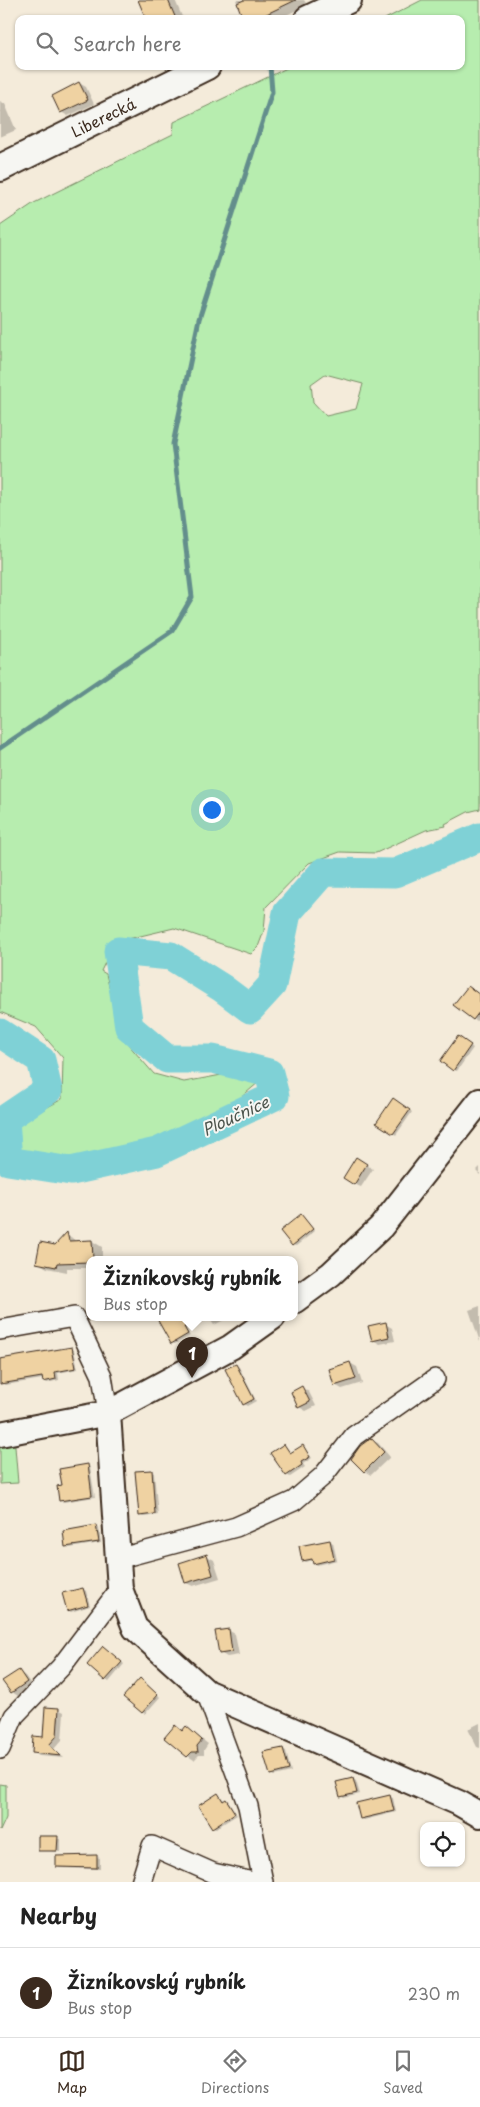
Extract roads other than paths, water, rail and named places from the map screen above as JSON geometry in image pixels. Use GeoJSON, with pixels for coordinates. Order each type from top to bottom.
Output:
{"type":"FeatureCollection","features":[{"type":"Feature","properties":{"kind":"main road"},"geometry":{"type":"LineString","coordinates":[[316,15],[348,0]]}},
{"type":"Feature","properties":{"kind":"main road","name":"Liberecká"},"geometry":{"type":"LineString","coordinates":[[0,168],[198,70]]}},
{"type":"Feature","properties":{"kind":"street"},"geometry":{"type":"LineString","coordinates":[[298,1298],[331,1274],[381,1227],[480,1100]]}},
{"type":"Feature","properties":{"kind":"street"},"geometry":{"type":"LineString","coordinates":[[0,1330],[74,1317],[102,1376],[108,1413],[120,1589],[135,1628],[206,1692],[459,1803],[480,1815]]}},
{"type":"Feature","properties":{"kind":"street"},"geometry":{"type":"LineString","coordinates":[[0,1434],[108,1413],[231,1348],[268,1321]]}},
{"type":"Feature","properties":{"kind":"street"},"geometry":{"type":"LineString","coordinates":[[117,1559],[236,1527],[294,1501],[323,1476],[354,1436],[435,1378]]}},
{"type":"Feature","properties":{"kind":"street"},"geometry":{"type":"LineString","coordinates":[[0,1749],[14,1716],[61,1667],[120,1589]]}},
{"type":"Feature","properties":{"kind":"street"},"geometry":{"type":"LineString","coordinates":[[206,1692],[248,1806],[263,1882]]}},
{"type":"Feature","properties":{"kind":"street"},"geometry":{"type":"LineString","coordinates":[[141,1882],[152,1846],[213,1873],[253,1882]]}},
{"type":"Feature","properties":{"kind":"waterway"},"geometry":{"type":"LineString","coordinates":[[0,748],[172,631],[192,597],[173,444],[199,319],[272,92],[270,70]]}},
{"type":"Feature","properties":{"kind":"waterway","name":"Ploučnice"},"geometry":{"type":"LineString","coordinates":[[0,1033],[41,1060],[48,1090],[5,1119],[8,1161],[71,1171],[157,1152],[275,1096],[269,1073],[213,1059],[167,1059],[129,1027],[118,951],[171,956],[222,988],[250,1009],[272,985],[287,913],[323,872],[395,873],[480,837]]}},
{"type":"Feature","properties":{"kind":"place","name":"Žizníkovský rybník"},"geometry":{"type":"Point","coordinates":[192,1378]}}]}
